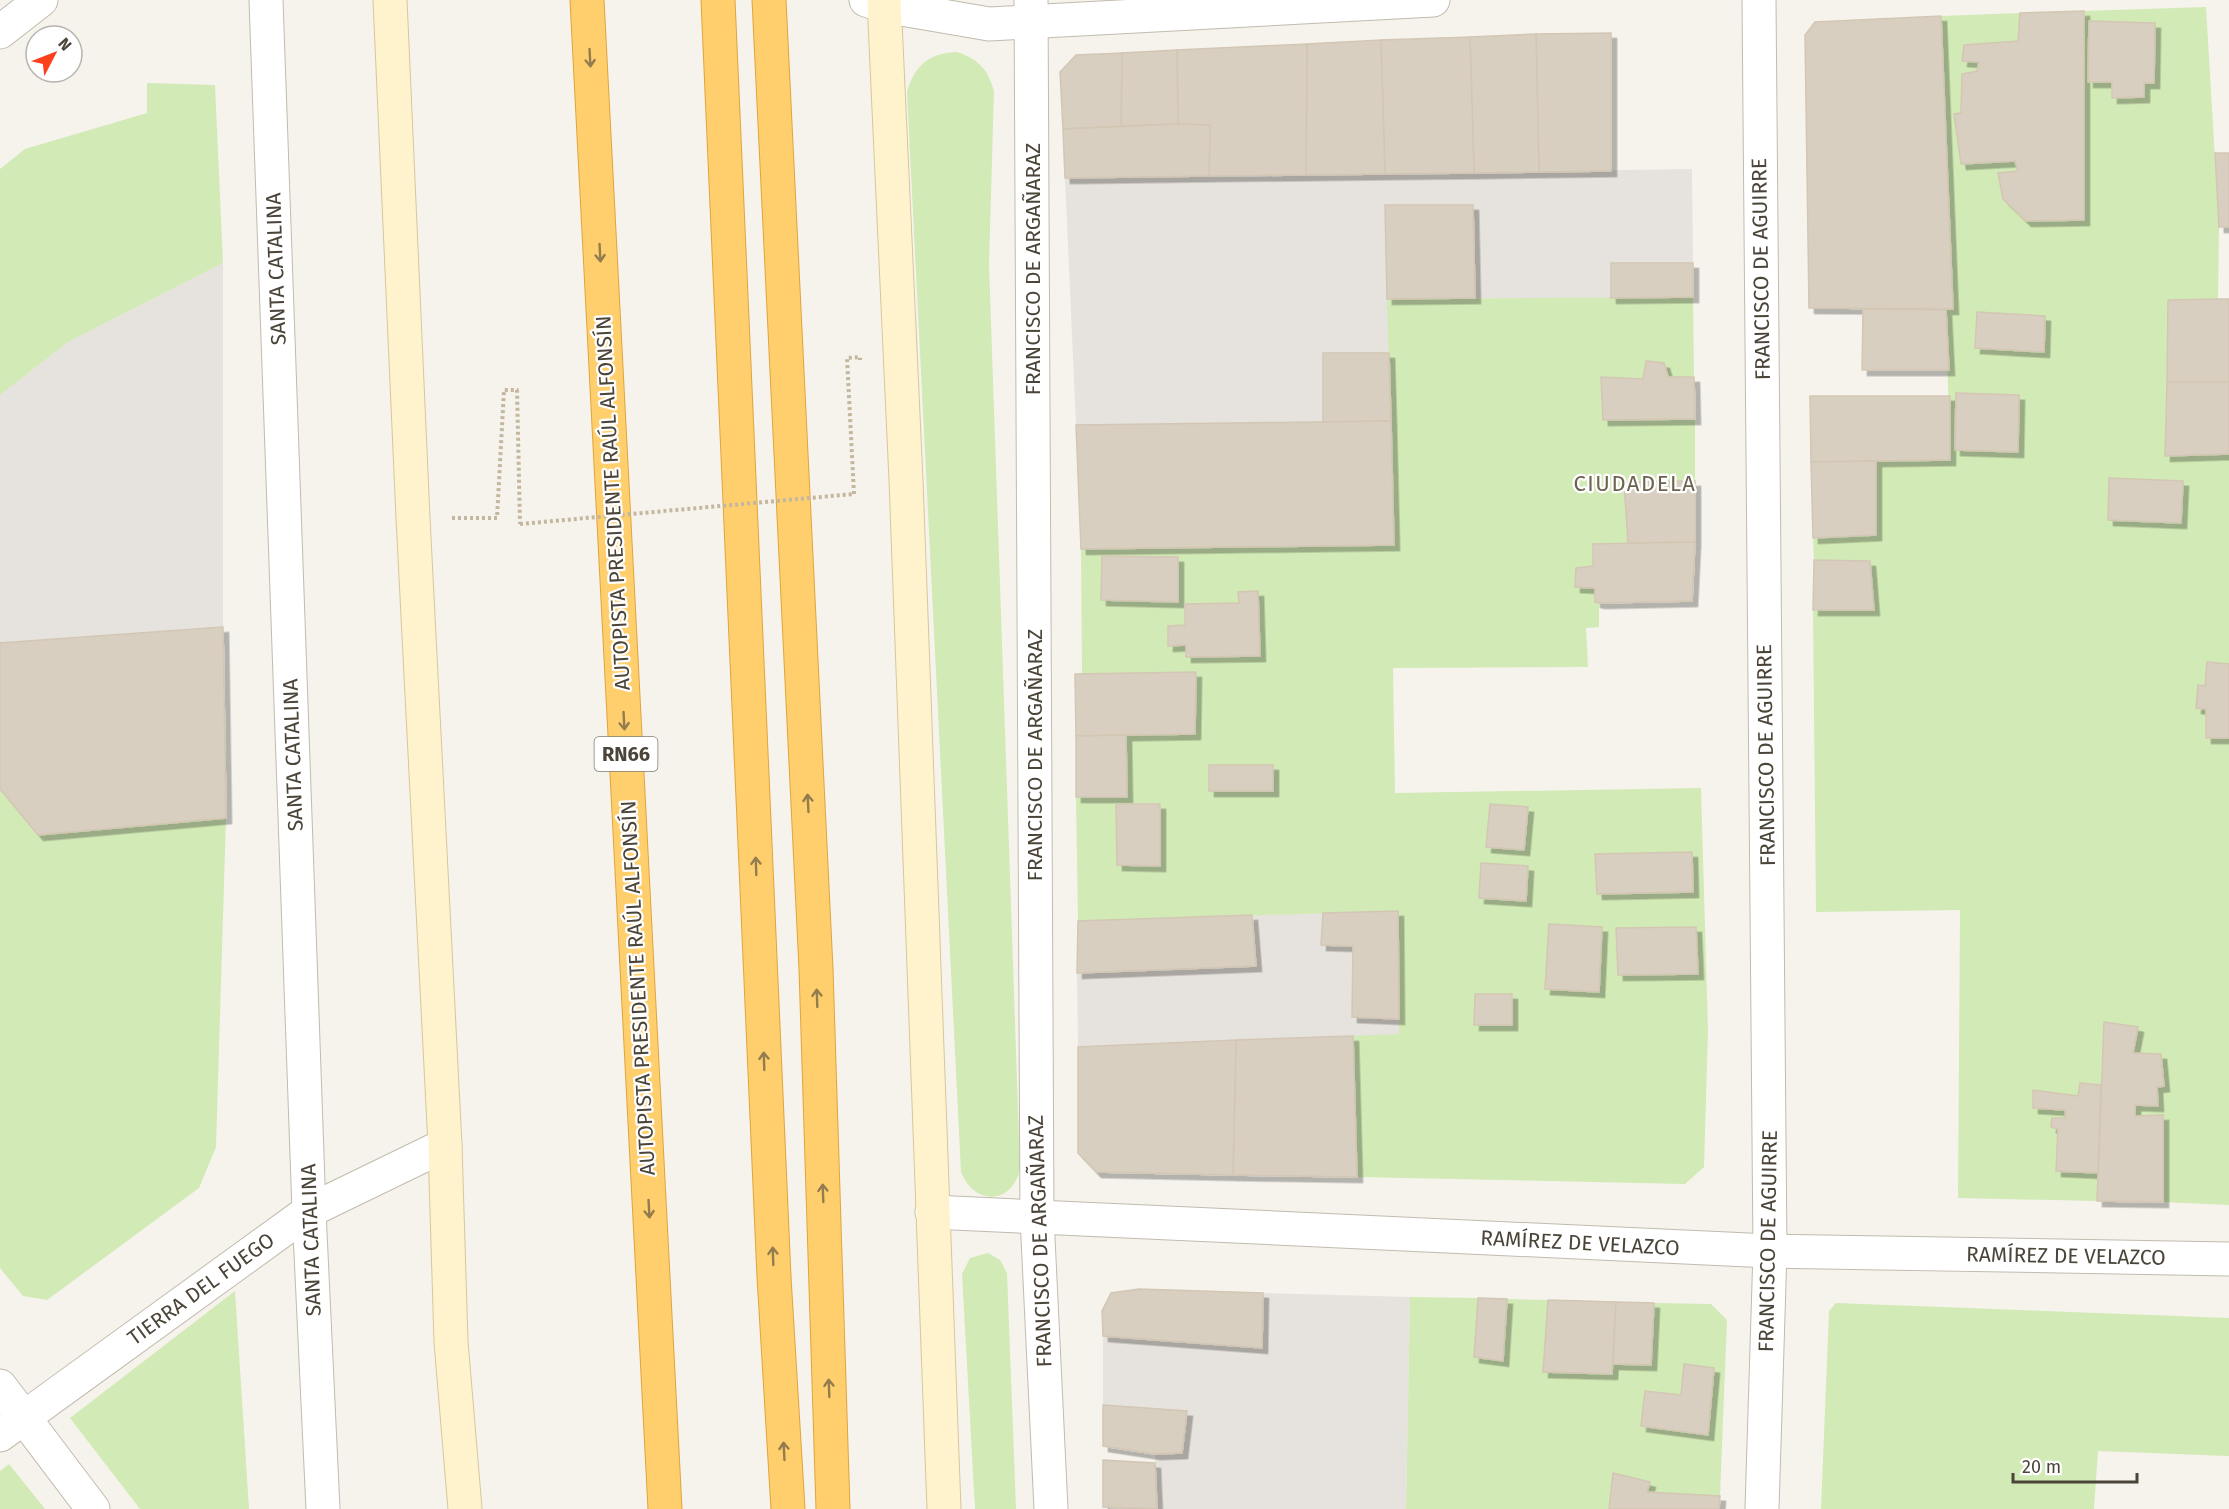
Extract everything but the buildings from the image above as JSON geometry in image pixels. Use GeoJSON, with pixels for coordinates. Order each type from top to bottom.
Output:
{"type":"FeatureCollection","features":[{"type":"Feature","properties":{"kind":"highway","name":"AUTOPISTA PRESIDENTE RAÚL ALFONSÍN"},"geometry":{"type":"LineString","coordinates":[[587,0],[665,1509]]}},
{"type":"Feature","properties":{"kind":"highway"},"geometry":{"type":"LineString","coordinates":[[718,0],[774,1277],[788,1509]]}},
{"type":"Feature","properties":{"kind":"highway"},"geometry":{"type":"LineString","coordinates":[[769,0],[816,969],[832,1509]]}},
{"type":"Feature","properties":{"kind":"street"},"geometry":{"type":"LineString","coordinates":[[0,32],[41,0]]}},
{"type":"Feature","properties":{"kind":"street","name":"SANTA CATALINA"},"geometry":{"type":"LineString","coordinates":[[266,0],[309,1210],[323,1509]]}},
{"type":"Feature","properties":{"kind":"street"},"geometry":{"type":"LineString","coordinates":[[390,0],[413,518],[445,1145],[451,1342],[465,1509]]}},
{"type":"Feature","properties":{"kind":"street"},"geometry":{"type":"LineString","coordinates":[[944,1509],[906,468],[878,2],[989,24],[1031,11],[1433,0]]}},
{"type":"Feature","properties":{"kind":"street","name":"FRANCISCO DE AGUIRRE"},"geometry":{"type":"LineString","coordinates":[[1759,0],[1770,1251],[1762,1509]]}},
{"type":"Feature","properties":{"kind":"street","name":"FRANCISCO DE ARGAÑARAZ"},"geometry":{"type":"LineString","coordinates":[[1031,11],[1037,1217],[1052,1509]]}},
{"type":"Feature","properties":{"kind":"street","name":"TIERRA DEL FUEGO"},"geometry":{"type":"LineString","coordinates":[[12,1426],[309,1210],[445,1145]]}},
{"type":"Feature","properties":{"kind":"street","name":"RAMÍREZ DE VELAZCO"},"geometry":{"type":"LineString","coordinates":[[932,1212],[1770,1251],[2229,1259]]}},
{"type":"Feature","properties":{"kind":"street"},"geometry":{"type":"LineString","coordinates":[[0,1386],[12,1426],[93,1509]]}},
{"type":"Feature","properties":{"kind":"path"},"geometry":{"type":"LineString","coordinates":[[413,518],[497,518],[504,390],[517,390],[520,524],[854,494],[847,358],[860,357],[860,368]]}},
{"type":"Feature","properties":{"kind":"shaded area"},"geometry":{"type":"Polygon","coordinates":[[[1692,169],[1693,263],[1611,263],[1611,298],[1475,298],[1473,205],[1386,205],[1389,353],[1323,353],[1323,422],[1076,425],[1065,178],[1692,169]]]}},
{"type":"Feature","properties":{"kind":"shaded area"},"geometry":{"type":"Polygon","coordinates":[[[223,263],[223,627],[0,643],[0,395],[68,342],[223,263]]]}},
{"type":"Feature","properties":{"kind":"shaded area"},"geometry":{"type":"Polygon","coordinates":[[[1323,913],[1321,945],[1353,946],[1352,1017],[1399,1019],[1399,1035],[1078,1047],[1077,973],[1255,966],[1252,915],[1323,913]]]}},
{"type":"Feature","properties":{"kind":"shaded area"},"geometry":{"type":"Polygon","coordinates":[[[1263,1293],[1410,1297],[1406,1509],[1157,1509],[1155,1454],[1182,1453],[1187,1411],[1103,1405],[1103,1336],[1262,1348],[1263,1293]]]}},
{"type":"Feature","properties":{"kind":"green space"},"geometry":{"type":"Polygon","coordinates":[[[2206,7],[2219,227],[2218,299],[2168,300],[2165,456],[2229,454],[2229,1205],[2163,1202],[2163,1115],[2135,1116],[2135,1105],[2158,1106],[2157,1087],[2164,1086],[2161,1055],[2133,1053],[2138,1027],[2104,1022],[2101,1085],[2081,1083],[2078,1096],[2033,1090],[2034,1108],[2065,1110],[2066,1118],[2052,1118],[2051,1127],[2058,1129],[2056,1171],[2098,1173],[2097,1201],[1958,1198],[1960,910],[1816,912],[1813,610],[1874,609],[1870,561],[1814,560],[1813,538],[1875,535],[1876,461],[1950,460],[1946,310],[1953,309],[1941,16],[2020,13],[2018,41],[1962,60],[1979,62],[1977,71],[1962,74],[1961,113],[2015,161],[2018,171],[1998,174],[2003,199],[2026,221],[2084,220],[2084,11],[2206,7]]]}},
{"type":"Feature","properties":{"kind":"green space"},"geometry":{"type":"Polygon","coordinates":[[[957,52],[971,58],[981,66],[989,77],[994,91],[989,264],[1020,1168],[1010,1189],[993,1197],[975,1191],[961,1172],[907,92],[914,74],[924,62],[939,55],[957,52]]]}},
{"type":"Feature","properties":{"kind":"green space"},"geometry":{"type":"Polygon","coordinates":[[[147,83],[215,85],[223,263],[68,342],[0,395],[0,169],[25,149],[147,113],[147,83]]]}},
{"type":"Feature","properties":{"kind":"green space"},"geometry":{"type":"Polygon","coordinates":[[[1693,297],[1694,377],[1668,377],[1663,363],[1646,361],[1643,379],[1601,377],[1603,420],[1695,419],[1695,481],[1624,482],[1628,543],[1594,544],[1593,566],[1576,568],[1575,587],[1595,588],[1595,602],[1599,603],[1599,627],[1586,628],[1588,667],[1393,668],[1395,793],[1701,788],[1708,1031],[1704,1167],[1685,1184],[1357,1177],[1353,1036],[1399,1034],[1398,911],[1078,921],[1076,797],[1127,796],[1126,735],[1195,733],[1196,673],[1082,674],[1081,549],[1394,545],[1387,299],[1693,297]]]}},
{"type":"Feature","properties":{"kind":"green space"},"geometry":{"type":"Polygon","coordinates":[[[0,789],[38,835],[226,818],[216,1147],[199,1188],[47,1300],[23,1296],[0,1268],[0,789]]]}},
{"type":"Feature","properties":{"kind":"green space"},"geometry":{"type":"Polygon","coordinates":[[[988,1253],[1000,1260],[1007,1273],[1016,1509],[975,1509],[962,1274],[970,1258],[988,1253]]]}},
{"type":"Feature","properties":{"kind":"green space"},"geometry":{"type":"Polygon","coordinates":[[[235,1291],[249,1509],[140,1509],[70,1418],[235,1291]]]}},
{"type":"Feature","properties":{"kind":"green space"},"geometry":{"type":"Polygon","coordinates":[[[1410,1297],[1478,1298],[1474,1357],[1503,1360],[1507,1299],[1548,1300],[1544,1372],[1612,1374],[1613,1364],[1651,1365],[1654,1303],[1711,1304],[1727,1320],[1720,1496],[1647,1492],[1650,1483],[1613,1474],[1609,1509],[1406,1509],[1410,1297]]]}},
{"type":"Feature","properties":{"kind":"green space"},"geometry":{"type":"Polygon","coordinates":[[[1836,1303],[2229,1318],[2229,1456],[2098,1451],[2094,1509],[1821,1509],[1829,1311],[1836,1303]]]}},
{"type":"Feature","properties":{"kind":"green space"},"geometry":{"type":"Polygon","coordinates":[[[9,1464],[45,1509],[0,1509],[0,1471],[9,1464]]]}},
{"type":"Feature","properties":{"kind":"district","name":"CIUDADELA"},"geometry":{"type":"Point","coordinates":[1635,483]}}]}
